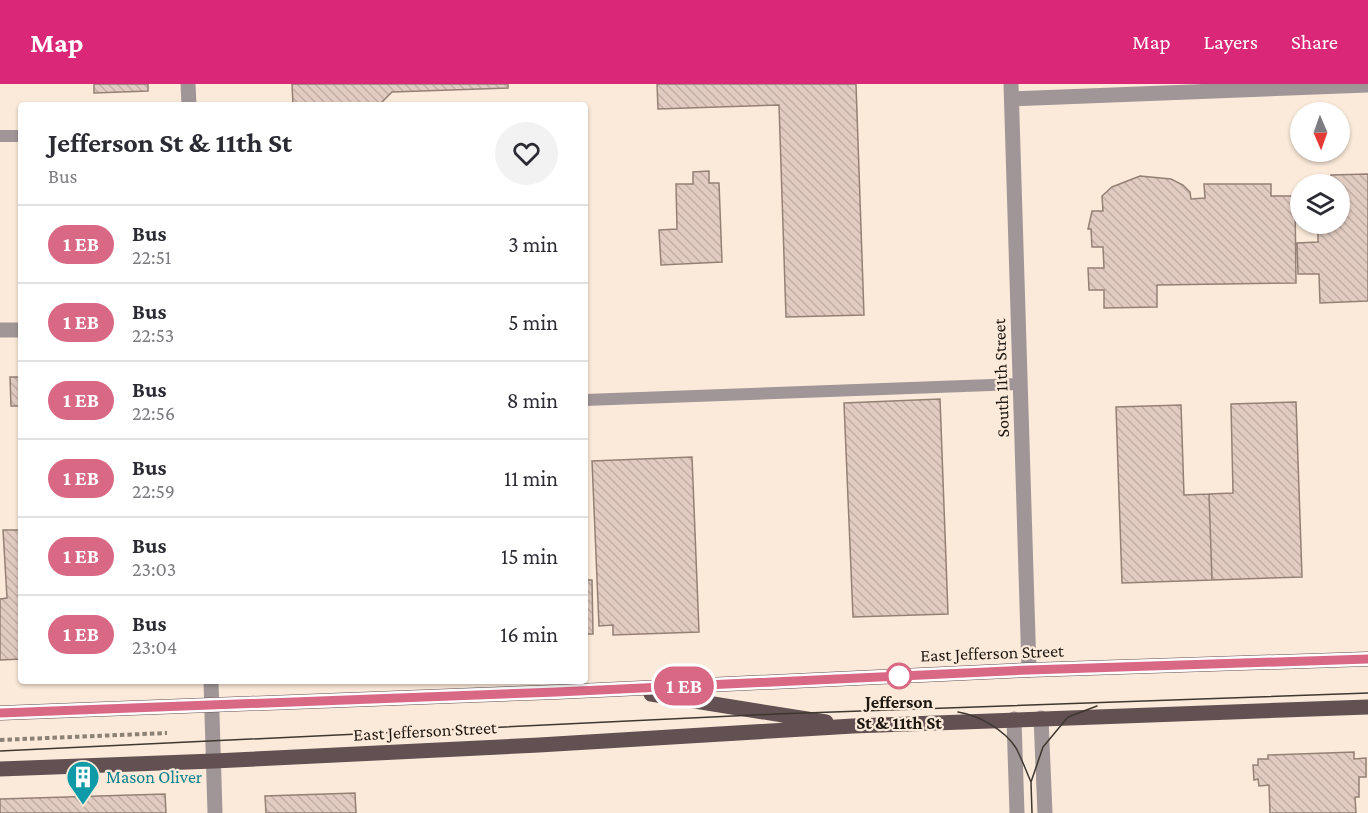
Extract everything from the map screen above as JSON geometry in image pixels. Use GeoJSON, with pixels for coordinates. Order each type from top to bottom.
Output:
{"type":"FeatureCollection","features":[{"type":"Feature","properties":{"kind":"main road","name":"East Jefferson Street"},"geometry":{"type":"LineString","coordinates":[[0,713],[618,689],[1029,670],[1368,659]]}},
{"type":"Feature","properties":{"kind":"main road","name":"East Jefferson Street"},"geometry":{"type":"LineString","coordinates":[[618,689],[852,726]]}},
{"type":"Feature","properties":{"kind":"main road","name":"East Jefferson Street"},"geometry":{"type":"LineString","coordinates":[[0,769],[539,746],[852,726],[1368,706]]}},
{"type":"Feature","properties":{"kind":"street"},"geometry":{"type":"LineString","coordinates":[[188,84],[189,102]]}},
{"type":"Feature","properties":{"kind":"street"},"geometry":{"type":"LineString","coordinates":[[1012,92],[1368,85]]}},
{"type":"Feature","properties":{"kind":"street","name":"South 11th Street"},"geometry":{"type":"LineString","coordinates":[[1012,92],[1029,670]]}},
{"type":"Feature","properties":{"kind":"street"},"geometry":{"type":"LineString","coordinates":[[0,330],[18,330]]}},
{"type":"Feature","properties":{"kind":"street"},"geometry":{"type":"LineString","coordinates":[[211,684],[215,813]]}},
{"type":"Feature","properties":{"kind":"street"},"geometry":{"type":"LineString","coordinates":[[1041,718],[1045,813]]}},
{"type":"Feature","properties":{"kind":"street"},"geometry":{"type":"LineString","coordinates":[[1014,719],[1017,813]]}},
{"type":"Feature","properties":{"kind":"lane"},"geometry":{"type":"LineString","coordinates":[[0,136],[18,135]]}},
{"type":"Feature","properties":{"kind":"lane"},"geometry":{"type":"LineString","coordinates":[[588,400],[1020,384]]}},
{"type":"Feature","properties":{"kind":"path"},"geometry":{"type":"LineString","coordinates":[[0,740],[167,733]]}},
{"type":"Feature","properties":{"kind":"building"},"geometry":{"type":"Polygon","coordinates":[[[94,84],[148,84],[148,91],[94,93],[94,84]]]}},
{"type":"Feature","properties":{"kind":"building"},"geometry":{"type":"Polygon","coordinates":[[[292,84],[508,84],[508,88],[392,92],[382,102],[293,102],[292,84]]]}},
{"type":"Feature","properties":{"kind":"building"},"geometry":{"type":"Polygon","coordinates":[[[657,84],[856,84],[864,315],[786,317],[779,105],[658,109],[657,84]]]}},
{"type":"Feature","properties":{"kind":"building"},"geometry":{"type":"Polygon","coordinates":[[[709,171],[709,183],[719,183],[722,262],[661,265],[659,230],[677,229],[676,184],[693,184],[693,172],[709,171]]]}},
{"type":"Feature","properties":{"kind":"building"},"geometry":{"type":"Polygon","coordinates":[[[1350,174],[1368,174],[1368,301],[1320,303],[1319,274],[1298,274],[1297,243],[1318,242],[1318,234],[1350,234],[1350,174]]]}},
{"type":"Feature","properties":{"kind":"building"},"geometry":{"type":"Polygon","coordinates":[[[1140,176],[1171,179],[1183,185],[1190,192],[1191,199],[1205,198],[1204,184],[1271,184],[1271,196],[1290,196],[1290,234],[1295,234],[1296,283],[1157,285],[1157,307],[1104,308],[1104,290],[1089,290],[1088,268],[1104,268],[1103,247],[1092,247],[1091,229],[1088,229],[1092,211],[1103,211],[1102,196],[1112,187],[1140,176]]]}},
{"type":"Feature","properties":{"kind":"building"},"geometry":{"type":"Polygon","coordinates":[[[10,377],[18,377],[18,406],[11,406],[10,377]]]}},
{"type":"Feature","properties":{"kind":"building"},"geometry":{"type":"Polygon","coordinates":[[[940,399],[948,614],[853,617],[844,403],[940,399]]]}},
{"type":"Feature","properties":{"kind":"building"},"geometry":{"type":"Polygon","coordinates":[[[1296,402],[1302,577],[1212,580],[1209,494],[1233,493],[1231,404],[1296,402]]]}},
{"type":"Feature","properties":{"kind":"building"},"geometry":{"type":"Polygon","coordinates":[[[1181,405],[1184,495],[1209,494],[1212,580],[1122,583],[1116,407],[1181,405]]]}},
{"type":"Feature","properties":{"kind":"building"},"geometry":{"type":"Polygon","coordinates":[[[692,457],[699,632],[613,635],[613,625],[599,626],[592,461],[692,457]]]}},
{"type":"Feature","properties":{"kind":"building"},"geometry":{"type":"Polygon","coordinates":[[[3,530],[18,530],[18,659],[0,660],[0,599],[7,598],[3,530]]]}},
{"type":"Feature","properties":{"kind":"building"},"geometry":{"type":"Polygon","coordinates":[[[588,580],[592,580],[593,634],[588,634],[588,580]]]}},
{"type":"Feature","properties":{"kind":"building"},"geometry":{"type":"Polygon","coordinates":[[[1354,752],[1354,759],[1366,758],[1366,777],[1359,777],[1359,797],[1355,797],[1356,813],[1270,813],[1269,785],[1259,786],[1258,779],[1254,780],[1253,765],[1258,765],[1258,759],[1268,759],[1268,755],[1354,752]]]}},
{"type":"Feature","properties":{"kind":"building"},"geometry":{"type":"Polygon","coordinates":[[[355,793],[356,813],[266,813],[265,796],[355,793]]]}},
{"type":"Feature","properties":{"kind":"building","name":"Mason Oliver"},"geometry":{"type":"Polygon","coordinates":[[[165,794],[166,813],[0,813],[0,799],[165,794]]]}},
{"type":"Feature","properties":{"kind":"tram line"},"geometry":{"type":"LineString","coordinates":[[0,751],[776,714],[1368,693]]}},
{"type":"Feature","properties":{"kind":"tram line"},"geometry":{"type":"LineString","coordinates":[[1032,813],[1031,782],[1043,747],[1068,717],[1097,706]]}},
{"type":"Feature","properties":{"kind":"tram line"},"geometry":{"type":"LineString","coordinates":[[958,712],[982,720],[1005,735],[1016,748],[1031,782]]}},
{"type":"Feature","properties":{"kind":"bus line"},"geometry":{"type":"LineString","coordinates":[[0,713],[557,692],[1029,670],[1368,659]]}},
{"type":"Feature","properties":{"kind":"place","name":"Jefferson St & 11th St"},"geometry":{"type":"Point","coordinates":[899,676]}},
{"type":"Feature","properties":{"kind":"place","name":"Mason Oliver"},"geometry":{"type":"Point","coordinates":[83,806]}}]}
